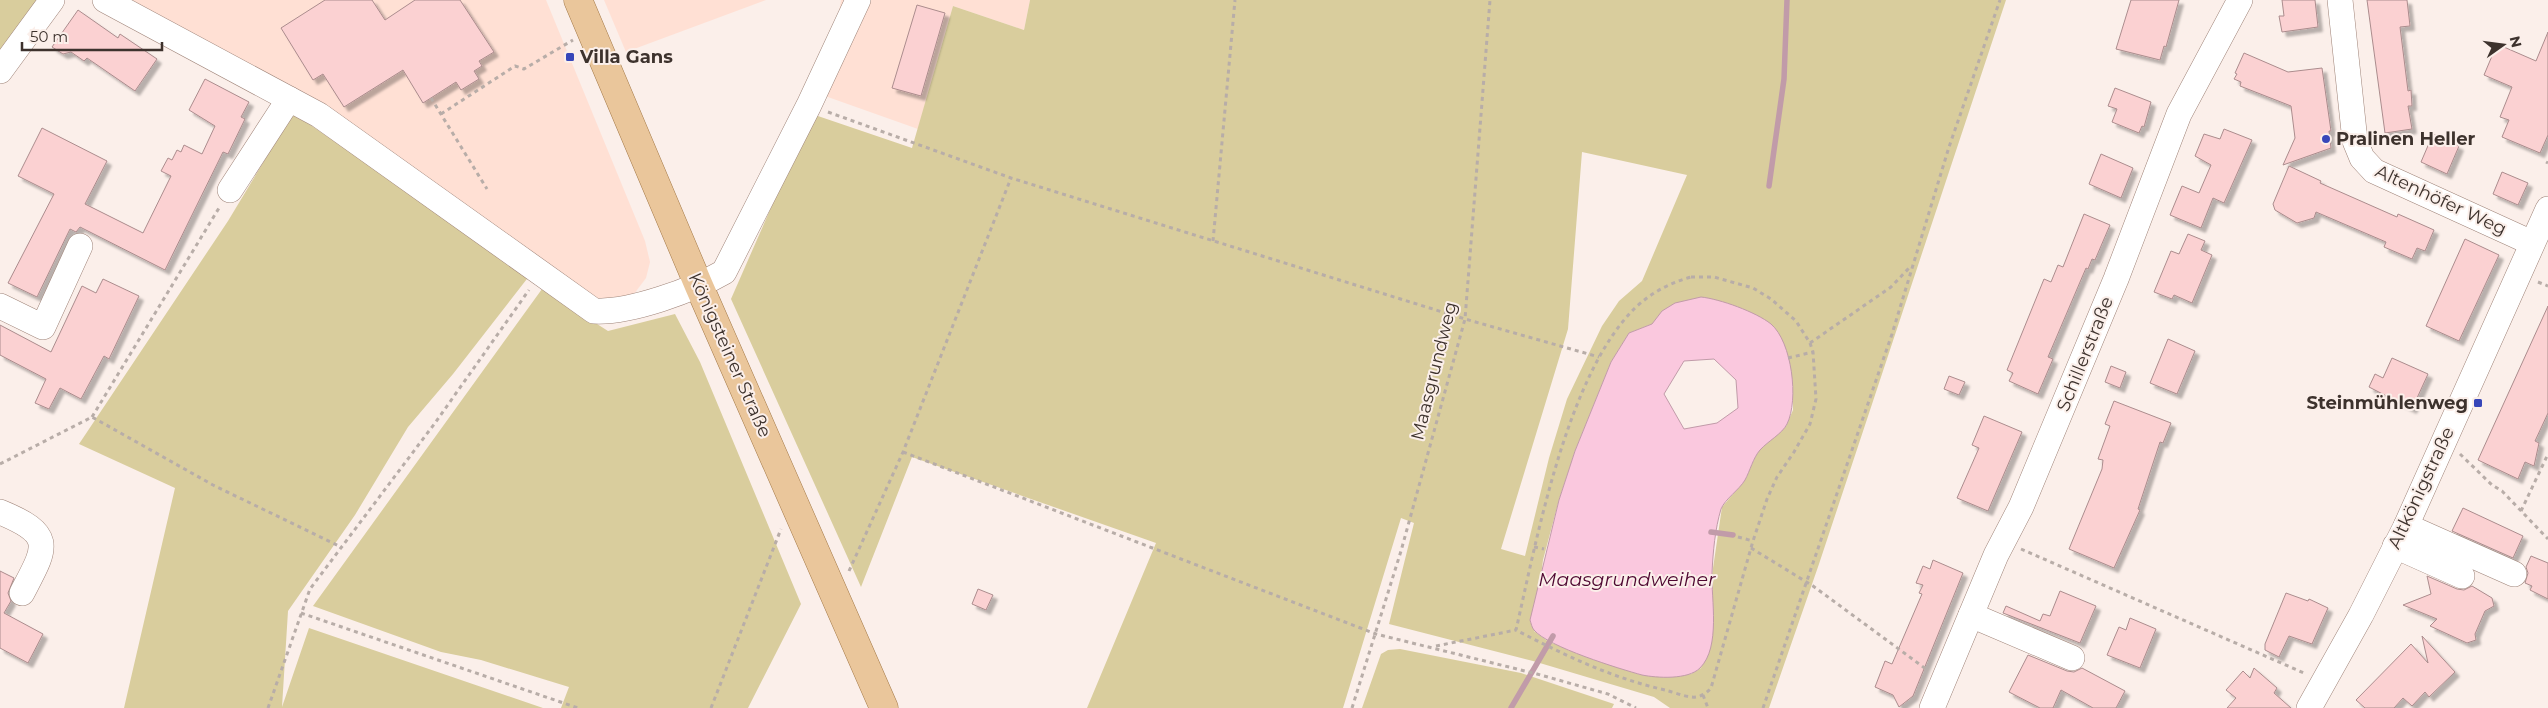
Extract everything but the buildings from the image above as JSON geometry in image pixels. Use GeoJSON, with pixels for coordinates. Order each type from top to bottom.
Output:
{"type":"FeatureCollection","features":[{"type":"Feature","properties":{"kind":"main road","name":"Königsteiner Straße"},"geometry":{"type":"LineString","coordinates":[[578,0],[884,708]]}},
{"type":"Feature","properties":{"kind":"street"},"geometry":{"type":"LineString","coordinates":[[0,71],[52,0]]}},
{"type":"Feature","properties":{"kind":"street"},"geometry":{"type":"LineString","coordinates":[[105,0],[319,115],[384,159],[541,274],[594,310],[612,312],[700,286],[724,272],[809,105],[858,0]]}},
{"type":"Feature","properties":{"kind":"street","name":"Schillerstraße"},"geometry":{"type":"LineString","coordinates":[[1932,708],[1971,615],[2021,507],[2116,279],[2179,114],[2240,0]]}},
{"type":"Feature","properties":{"kind":"street","name":"Altenhöfer Weg"},"geometry":{"type":"LineString","coordinates":[[2340,0],[2355,142],[2362,158],[2374,171],[2532,242]]}},
{"type":"Feature","properties":{"kind":"street"},"geometry":{"type":"LineString","coordinates":[[230,190],[289,99]]}},
{"type":"Feature","properties":{"kind":"street","name":"Altkönigstraße"},"geometry":{"type":"LineString","coordinates":[[2309,708],[2325,683],[2401,536],[2548,209]]}},
{"type":"Feature","properties":{"kind":"street"},"geometry":{"type":"LineString","coordinates":[[0,306],[43,327],[80,246]]}},
{"type":"Feature","properties":{"kind":"street"},"geometry":{"type":"LineString","coordinates":[[0,512],[31,528],[43,545],[41,556],[22,593]]}},
{"type":"Feature","properties":{"kind":"street"},"geometry":{"type":"LineString","coordinates":[[2401,536],[2514,574]]}},
{"type":"Feature","properties":{"kind":"street"},"geometry":{"type":"LineString","coordinates":[[2401,536],[2462,576]]}},
{"type":"Feature","properties":{"kind":"street"},"geometry":{"type":"LineString","coordinates":[[1971,615],[2072,658]]}},
{"type":"Feature","properties":{"kind":"path"},"geometry":{"type":"LineString","coordinates":[[1213,240],[1235,0]]}},
{"type":"Feature","properties":{"kind":"path","name":"Maasgrundweg"},"geometry":{"type":"LineString","coordinates":[[1352,708],[1376,634],[1465,319],[1490,0]]}},
{"type":"Feature","properties":{"kind":"path"},"geometry":{"type":"LineString","coordinates":[[1764,708],[1892,334],[1949,147],[2000,0]]}},
{"type":"Feature","properties":{"kind":"path"},"geometry":{"type":"LineString","coordinates":[[441,114],[515,66],[524,69],[590,30]]}},
{"type":"Feature","properties":{"kind":"path"},"geometry":{"type":"LineString","coordinates":[[431,98],[487,188]]}},
{"type":"Feature","properties":{"kind":"path"},"geometry":{"type":"LineString","coordinates":[[809,105],[1011,178],[1465,319],[1599,357]]}},
{"type":"Feature","properties":{"kind":"path"},"geometry":{"type":"LineString","coordinates":[[835,596],[843,584],[903,452],[1011,178]]}},
{"type":"Feature","properties":{"kind":"path"},"geometry":{"type":"LineString","coordinates":[[0,464],[92,417],[230,190]]}},
{"type":"Feature","properties":{"kind":"path"},"geometry":{"type":"LineString","coordinates":[[1810,343],[1891,287],[1912,264]]}},
{"type":"Feature","properties":{"kind":"path"},"geometry":{"type":"LineString","coordinates":[[268,708],[310,588],[435,423],[541,274]]}},
{"type":"Feature","properties":{"kind":"path"},"geometry":{"type":"LineString","coordinates":[[1435,647],[1516,630],[1552,650],[1639,684],[1692,697],[1703,695],[1711,688],[1753,541],[1777,477],[1810,424],[1816,399],[1813,352],[1810,343],[1796,321],[1771,299],[1753,288],[1714,277],[1690,277],[1670,283],[1635,308],[1620,326],[1599,357],[1562,449],[1534,547],[1516,630]]}},
{"type":"Feature","properties":{"kind":"path"},"geometry":{"type":"LineString","coordinates":[[1788,358],[1813,352]]}},
{"type":"Feature","properties":{"kind":"path"},"geometry":{"type":"LineString","coordinates":[[92,417],[213,485],[341,547]]}},
{"type":"Feature","properties":{"kind":"path"},"geometry":{"type":"LineString","coordinates":[[2444,438],[2548,539]]}},
{"type":"Feature","properties":{"kind":"path"},"geometry":{"type":"LineString","coordinates":[[903,452],[1376,634],[1403,642],[1435,647],[1608,694],[1636,708]]}},
{"type":"Feature","properties":{"kind":"path"},"geometry":{"type":"LineString","coordinates":[[2521,511],[2548,454]]}},
{"type":"Feature","properties":{"kind":"path"},"geometry":{"type":"LineString","coordinates":[[711,708],[792,497]]}},
{"type":"Feature","properties":{"kind":"path"},"geometry":{"type":"LineString","coordinates":[[1738,537],[1753,541]]}},
{"type":"Feature","properties":{"kind":"path"},"geometry":{"type":"LineString","coordinates":[[2004,542],[2325,683]]}},
{"type":"Feature","properties":{"kind":"path"},"geometry":{"type":"LineString","coordinates":[[1534,547],[1544,550]]}},
{"type":"Feature","properties":{"kind":"path"},"geometry":{"type":"LineString","coordinates":[[1751,548],[1807,582],[1943,681]]}},
{"type":"Feature","properties":{"kind":"path"},"geometry":{"type":"LineString","coordinates":[[301,613],[578,708]]}},
{"type":"Feature","properties":{"kind":"path"},"geometry":{"type":"LineString","coordinates":[[1703,695],[1708,708]]}},
{"type":"Feature","properties":{"kind":"shaded area"},"geometry":{"type":"Polygon","coordinates":[[[0,0],[47,0],[0,70],[0,0]]]}},
{"type":"Feature","properties":{"kind":"shaded area"},"geometry":{"type":"Polygon","coordinates":[[[113,0],[546,0],[645,241],[650,262],[646,278],[631,298],[609,304],[587,298],[113,0]]]}},
{"type":"Feature","properties":{"kind":"shaded area"},"geometry":{"type":"Polygon","coordinates":[[[604,0],[766,0],[626,52],[604,0]]]}},
{"type":"Feature","properties":{"kind":"shaded area"},"geometry":{"type":"Polygon","coordinates":[[[841,0],[1030,0],[1024,30],[953,6],[918,129],[825,96],[841,0]]]}},
{"type":"Feature","properties":{"kind":"shaded area"},"geometry":{"type":"Polygon","coordinates":[[[1030,0],[2006,0],[1819,564],[1769,708],[1670,708],[1654,697],[1533,661],[1389,624],[1414,523],[1401,518],[1343,708],[1087,708],[1156,543],[912,457],[861,587],[731,299],[812,114],[912,148],[953,6],[1024,30],[1030,0]],[[1582,152],[1568,329],[1501,549],[1525,556],[1549,458],[1567,399],[1602,326],[1619,301],[1642,281],[1687,175],[1582,152]],[[1741,310],[1652,324],[1629,333],[1611,362],[1575,451],[1559,500],[1543,560],[1534,631],[1549,642],[1643,675],[1670,677],[1691,674],[1701,668],[1713,630],[1712,575],[1722,507],[1744,481],[1758,451],[1786,426],[1793,410],[1793,383],[1782,344],[1772,325],[1741,310]]]}},
{"type":"Feature","properties":{"kind":"shaded area"},"geometry":{"type":"Polygon","coordinates":[[[293,113],[530,275],[453,374],[408,427],[355,515],[288,611],[282,707],[309,628],[543,708],[124,708],[175,488],[79,444],[228,221],[293,113]]]}},
{"type":"Feature","properties":{"kind":"shaded area"},"geometry":{"type":"Polygon","coordinates":[[[542,289],[608,331],[675,314],[700,362],[801,604],[748,708],[561,708],[569,687],[481,660],[441,652],[313,606],[542,289]]]}},
{"type":"Feature","properties":{"kind":"shaded area"},"geometry":{"type":"Polygon","coordinates":[[[1400,649],[1521,673],[1614,704],[1612,708],[1362,708],[1381,654],[1388,650],[1400,649]]]}},
{"type":"Feature","properties":{"kind":"water","name":"Maasgrundweiher"},"geometry":{"type":"Polygon","coordinates":[[[1701,297],[1709,298],[1728,303],[1771,324],[1778,332],[1788,357],[1793,387],[1793,401],[1791,414],[1785,428],[1760,450],[1745,480],[1721,509],[1712,565],[1713,636],[1707,659],[1700,668],[1688,675],[1656,677],[1642,675],[1602,663],[1569,650],[1542,637],[1533,629],[1530,620],[1559,500],[1575,451],[1611,362],[1629,333],[1652,324],[1662,311],[1675,303],[1701,297]],[[1714,359],[1684,361],[1664,394],[1684,429],[1717,423],[1738,408],[1736,380],[1714,359]]]}},
{"type":"Feature","properties":{"kind":"waterway"},"geometry":{"type":"LineString","coordinates":[[1769,186],[1784,79],[1787,0]]}},
{"type":"Feature","properties":{"kind":"waterway"},"geometry":{"type":"LineString","coordinates":[[1711,532],[1733,535]]}},
{"type":"Feature","properties":{"kind":"waterway"},"geometry":{"type":"LineString","coordinates":[[1511,708],[1553,636]]}},
{"type":"Feature","properties":{"kind":"place","name":"Villa Gans"},"geometry":{"type":"Point","coordinates":[570,57]}},
{"type":"Feature","properties":{"kind":"place","name":"Pralinen Heller"},"geometry":{"type":"Point","coordinates":[2326,139]}},
{"type":"Feature","properties":{"kind":"place","name":"Steinmühlenweg"},"geometry":{"type":"Point","coordinates":[2478,403]}}]}
